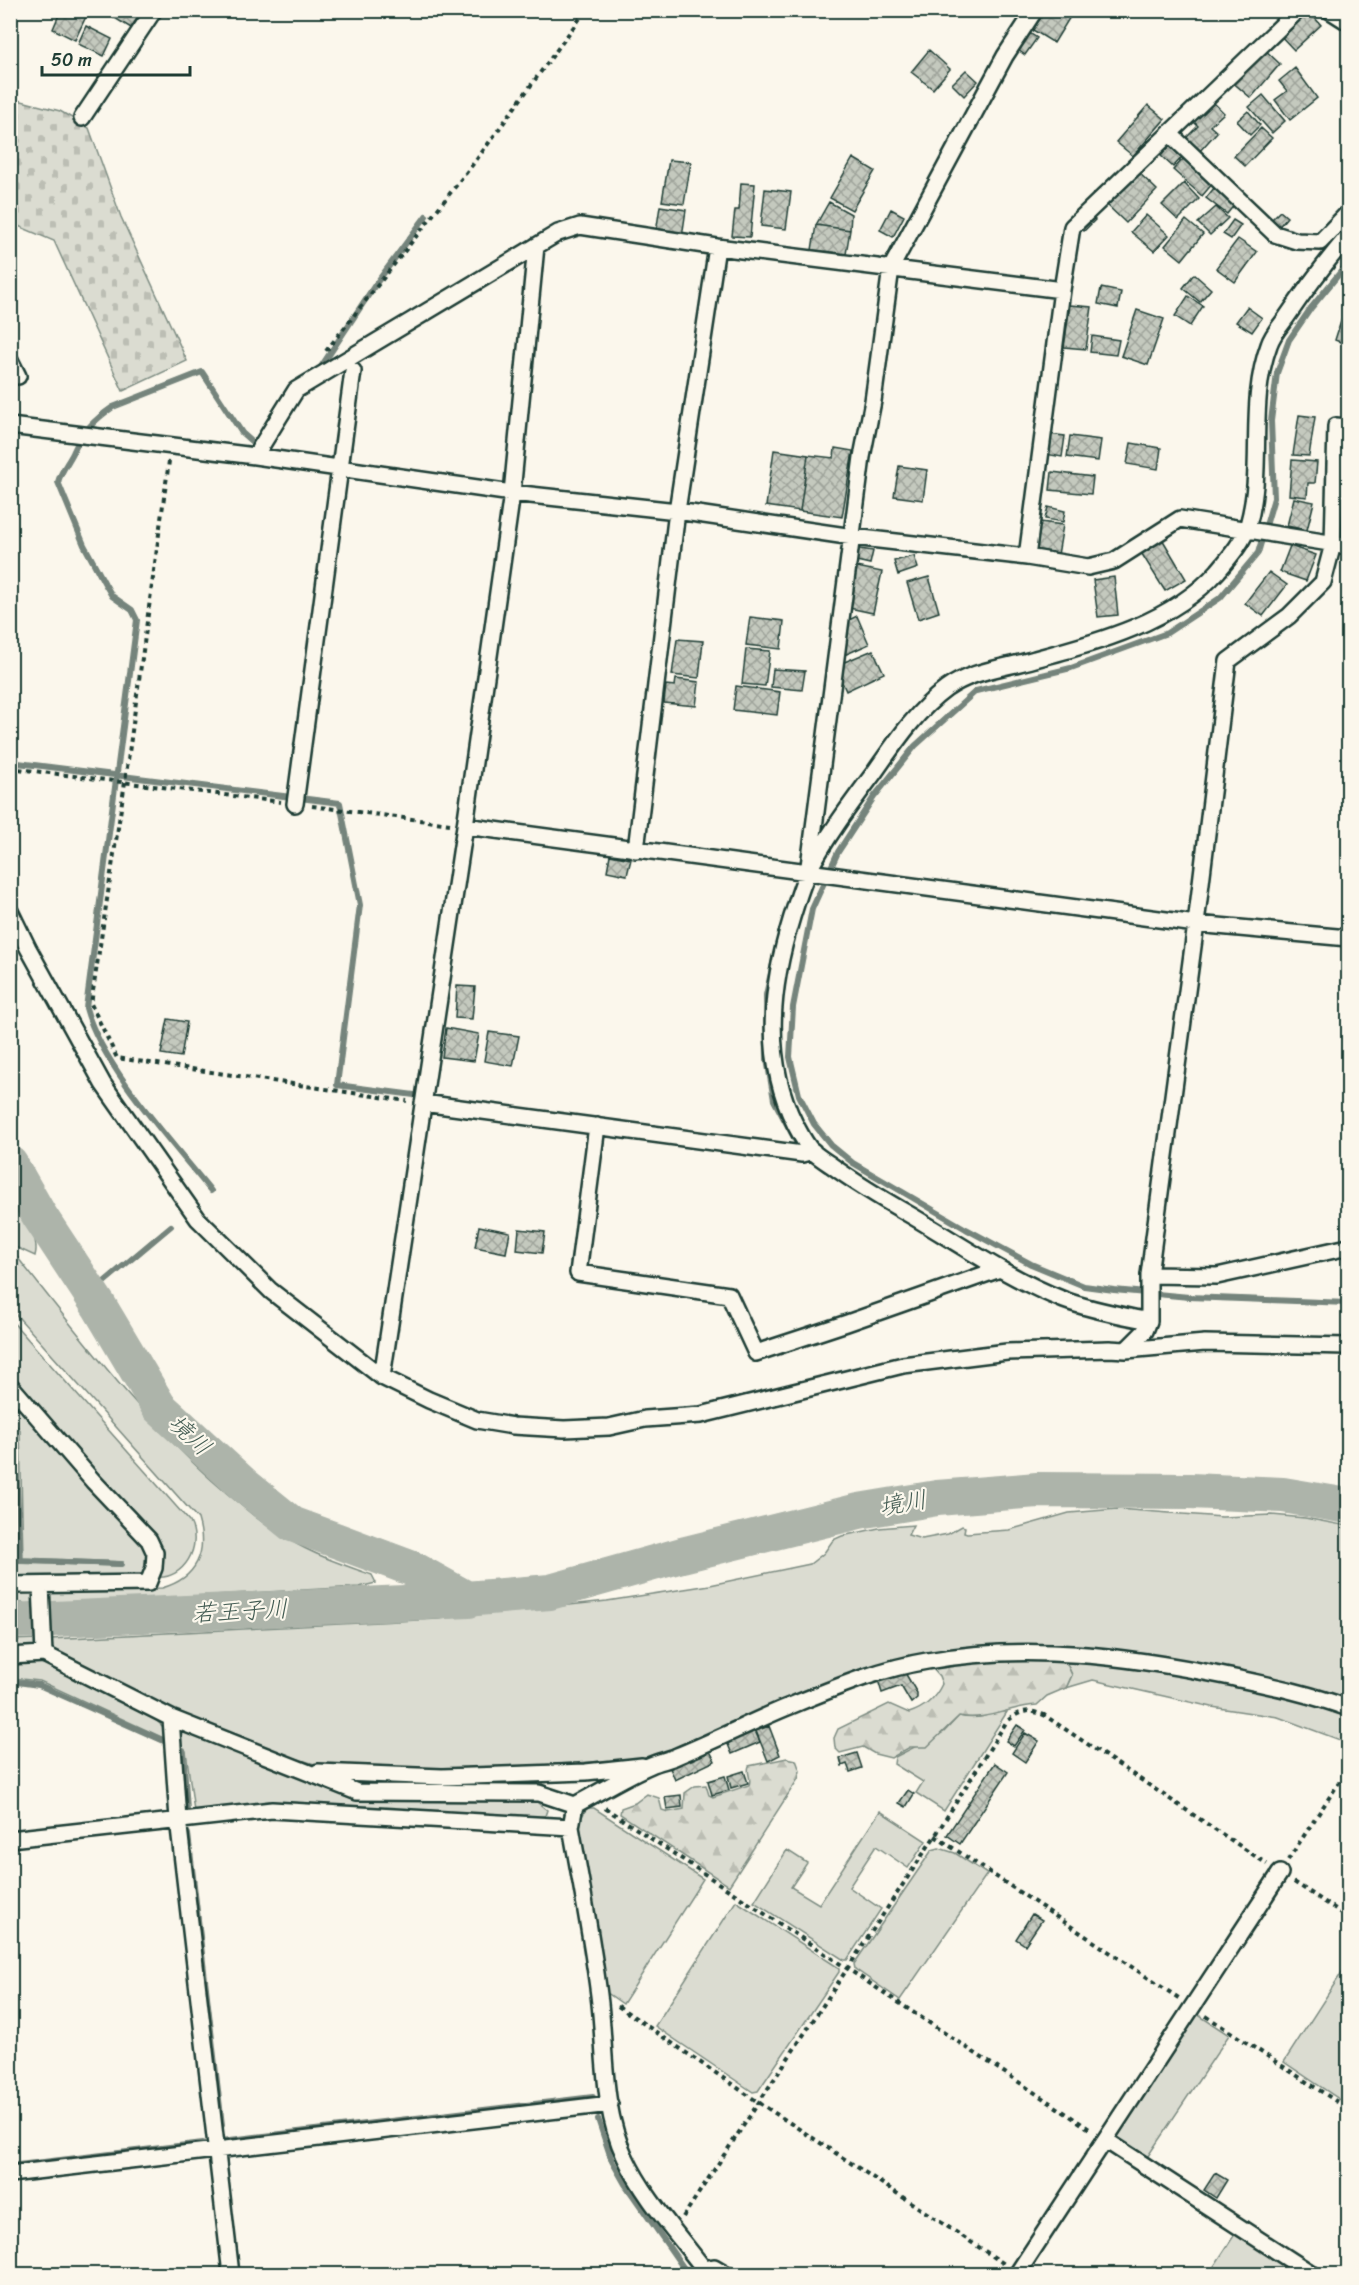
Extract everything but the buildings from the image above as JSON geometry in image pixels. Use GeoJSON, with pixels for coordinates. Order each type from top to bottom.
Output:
{"type":"FeatureCollection","features":[{"type":"Feature","properties":{"kind":"street"},"geometry":{"type":"LineString","coordinates":[[82,118],[154,10]]}},
{"type":"Feature","properties":{"kind":"street"},"geometry":{"type":"LineString","coordinates":[[1035,10],[1005,56],[891,268],[873,401],[862,457],[808,872],[782,949],[774,995],[772,1027],[774,1055],[785,1104],[799,1132],[813,1151],[861,1187],[1000,1269],[1063,1299],[1108,1313],[1149,1321]]}},
{"type":"Feature","properties":{"kind":"street"},"geometry":{"type":"LineString","coordinates":[[1027,557],[1072,227],[1299,10]]}},
{"type":"Feature","properties":{"kind":"street"},"geometry":{"type":"LineString","coordinates":[[1329,10],[1348,22]]}},
{"type":"Feature","properties":{"kind":"street"},"geometry":{"type":"LineString","coordinates":[[1169,133],[1275,234],[1297,241],[1320,242],[1348,213]]}},
{"type":"Feature","properties":{"kind":"street"},"geometry":{"type":"LineString","coordinates":[[255,456],[296,390],[558,233],[580,226],[717,247],[1062,290]]}},
{"type":"Feature","properties":{"kind":"street"},"geometry":{"type":"LineString","coordinates":[[808,872],[853,802],[901,735],[945,690],[968,676],[1036,659],[1118,634],[1154,617],[1185,600],[1204,585],[1234,551],[1248,529],[1256,466],[1256,412],[1261,374],[1270,341],[1348,236]]}},
{"type":"Feature","properties":{"kind":"street"},"geometry":{"type":"LineString","coordinates":[[382,1377],[465,826],[512,493],[536,246]]}},
{"type":"Feature","properties":{"kind":"street"},"geometry":{"type":"LineString","coordinates":[[636,850],[677,511],[717,247]]}},
{"type":"Feature","properties":{"kind":"street"},"geometry":{"type":"LineString","coordinates":[[10,360],[18,376]]}},
{"type":"Feature","properties":{"kind":"street"},"geometry":{"type":"LineString","coordinates":[[295,804],[342,468],[353,371]]}},
{"type":"Feature","properties":{"kind":"street"},"geometry":{"type":"LineString","coordinates":[[10,426],[255,456],[512,493],[677,511],[853,537],[1027,557],[1072,566],[1088,567],[1113,561],[1180,519],[1341,545]]}},
{"type":"Feature","properties":{"kind":"street"},"geometry":{"type":"LineString","coordinates":[[1126,1350],[1144,1331],[1149,1321],[1149,1275],[1196,924],[1228,661],[1289,616],[1323,582],[1341,545],[1336,426],[1348,426]]}},
{"type":"Feature","properties":{"kind":"street"},"geometry":{"type":"LineString","coordinates":[[465,826],[1196,924],[1348,938]]}},
{"type":"Feature","properties":{"kind":"street"},"geometry":{"type":"LineString","coordinates":[[10,911],[103,1084],[198,1219],[271,1291],[382,1377],[477,1420],[513,1426],[564,1429],[609,1427],[645,1419],[701,1415],[903,1365],[1007,1352],[1126,1350],[1205,1343],[1348,1346]]}},
{"type":"Feature","properties":{"kind":"street"},"geometry":{"type":"LineString","coordinates":[[423,1103],[802,1154],[813,1151]]}},
{"type":"Feature","properties":{"kind":"street"},"geometry":{"type":"LineString","coordinates":[[597,1126],[579,1273],[729,1295],[756,1353],[1000,1269]]}},
{"type":"Feature","properties":{"kind":"street"},"geometry":{"type":"LineString","coordinates":[[1149,1275],[1217,1275],[1348,1247]]}},
{"type":"Feature","properties":{"kind":"street"},"geometry":{"type":"LineString","coordinates":[[10,1385],[93,1481],[149,1540],[155,1553],[154,1568],[148,1583],[10,1585]]}},
{"type":"Feature","properties":{"kind":"street"},"geometry":{"type":"LineString","coordinates":[[41,1585],[44,1649]]}},
{"type":"Feature","properties":{"kind":"street"},"geometry":{"type":"LineString","coordinates":[[10,1656],[44,1649],[171,1718],[357,1792],[539,1793],[575,1805],[651,1765],[847,1683],[926,1661],[980,1653],[1094,1655],[1132,1659],[1270,1685],[1348,1708]]}},
{"type":"Feature","properties":{"kind":"street"},"geometry":{"type":"LineString","coordinates":[[171,1718],[178,1819],[231,2274]]}},
{"type":"Feature","properties":{"kind":"street"},"geometry":{"type":"LineString","coordinates":[[306,1772],[442,1777],[586,1772],[651,1765]]}},
{"type":"Feature","properties":{"kind":"street"},"geometry":{"type":"LineString","coordinates":[[575,1805],[571,1827],[599,1995],[606,2085],[618,2141],[625,2159],[702,2272],[714,2267],[726,2274]]}},
{"type":"Feature","properties":{"kind":"street"},"geometry":{"type":"LineString","coordinates":[[10,1839],[272,1810],[571,1827]]}},
{"type":"Feature","properties":{"kind":"street"},"geometry":{"type":"LineString","coordinates":[[1018,2274],[1280,1873]]}},
{"type":"Feature","properties":{"kind":"street"},"geometry":{"type":"LineString","coordinates":[[10,2174],[610,2104]]}},
{"type":"Feature","properties":{"kind":"street"},"geometry":{"type":"LineString","coordinates":[[1107,2140],[1312,2274]]}},
{"type":"Feature","properties":{"kind":"path"},"geometry":{"type":"LineString","coordinates":[[325,353],[477,159],[586,10]]}},
{"type":"Feature","properties":{"kind":"path"},"geometry":{"type":"LineString","coordinates":[[171,447],[125,782],[91,1004],[117,1058],[423,1103]]}},
{"type":"Feature","properties":{"kind":"path"},"geometry":{"type":"LineString","coordinates":[[10,768],[465,826]]}},
{"type":"Feature","properties":{"kind":"path"},"geometry":{"type":"LineString","coordinates":[[673,2232],[935,1836],[1007,1721],[1019,1712],[1033,1711],[1044,1715],[1348,1917]]}},
{"type":"Feature","properties":{"kind":"path"},"geometry":{"type":"LineString","coordinates":[[1280,1873],[1348,1769]]}},
{"type":"Feature","properties":{"kind":"path"},"geometry":{"type":"LineString","coordinates":[[592,1796],[604,1808],[1107,2140]]}},
{"type":"Feature","properties":{"kind":"path"},"geometry":{"type":"LineString","coordinates":[[935,1836],[1348,2109]]}},
{"type":"Feature","properties":{"kind":"path"},"geometry":{"type":"LineString","coordinates":[[599,1995],[1018,2274]]}},
{"type":"Feature","properties":{"kind":"green space"},"geometry":{"type":"Polygon","coordinates":[[[10,98],[60,111],[89,128],[121,217],[187,361],[123,391],[54,241],[11,223],[10,98]]]}},
{"type":"Feature","properties":{"kind":"green space"},"geometry":{"type":"Polygon","coordinates":[[[11,1194],[29,1224],[35,1240],[35,1256],[11,1245],[11,1194]]]}},
{"type":"Feature","properties":{"kind":"green space"},"geometry":{"type":"Polygon","coordinates":[[[10,1248],[111,1374],[193,1463],[247,1510],[279,1534],[319,1555],[372,1575],[376,1583],[359,1587],[47,1604],[48,1593],[51,1590],[162,1588],[174,1584],[184,1578],[197,1562],[202,1542],[201,1531],[198,1519],[11,1309],[10,1248]]]}},
{"type":"Feature","properties":{"kind":"green space"},"geometry":{"type":"Polygon","coordinates":[[[10,1319],[190,1522],[194,1541],[192,1551],[188,1560],[175,1573],[156,1577],[161,1556],[153,1534],[11,1377],[10,1319]]]}},
{"type":"Feature","properties":{"kind":"green space"},"geometry":{"type":"Polygon","coordinates":[[[10,1395],[144,1543],[149,1556],[148,1569],[139,1576],[11,1578],[11,1563],[121,1566],[123,1562],[23,1558],[20,1430],[11,1419],[10,1395]]]}},
{"type":"Feature","properties":{"kind":"green space"},"geometry":{"type":"Polygon","coordinates":[[[1117,1509],[1222,1517],[1272,1515],[1348,1526],[1348,1698],[1210,1668],[1176,1658],[1117,1651],[1015,1647],[938,1651],[877,1666],[654,1758],[460,1770],[321,1766],[249,1744],[137,1697],[91,1674],[52,1649],[50,1639],[438,1619],[607,1601],[710,1585],[810,1564],[824,1553],[833,1540],[879,1528],[913,1525],[908,1535],[922,1539],[948,1534],[962,1526],[965,1527],[964,1532],[967,1533],[1009,1530],[1069,1513],[1117,1509]]]}},
{"type":"Feature","properties":{"kind":"green space"},"geometry":{"type":"Polygon","coordinates":[[[32,1590],[35,1593],[35,1605],[11,1606],[11,1591],[32,1590]]]}},
{"type":"Feature","properties":{"kind":"green space"},"geometry":{"type":"Polygon","coordinates":[[[37,1639],[37,1645],[32,1647],[11,1648],[10,1640],[37,1639]]]}},
{"type":"Feature","properties":{"kind":"green space"},"geometry":{"type":"Polygon","coordinates":[[[1050,1658],[1116,1662],[1277,1692],[1348,1714],[1348,1743],[1278,1717],[1212,1707],[1093,1680],[1066,1688],[1072,1675],[1066,1662],[1050,1658]]]}},
{"type":"Feature","properties":{"kind":"green space"},"geometry":{"type":"Polygon","coordinates":[[[1050,1658],[1066,1662],[1072,1675],[1066,1688],[1047,1696],[1037,1705],[978,1717],[959,1716],[927,1747],[910,1747],[891,1758],[875,1754],[863,1747],[840,1753],[835,1748],[834,1738],[838,1729],[889,1704],[909,1713],[929,1702],[942,1684],[932,1668],[936,1663],[1050,1658]]]}},
{"type":"Feature","properties":{"kind":"green space"},"geometry":{"type":"Polygon","coordinates":[[[31,1661],[49,1665],[149,1715],[164,1729],[168,1740],[40,1681],[11,1678],[10,1662],[31,1661]]]}},
{"type":"Feature","properties":{"kind":"green space"},"geometry":{"type":"Polygon","coordinates":[[[994,1712],[1007,1712],[944,1811],[916,1793],[923,1782],[894,1764],[895,1757],[944,1732],[959,1716],[986,1716],[994,1712]]]}},
{"type":"Feature","properties":{"kind":"green space"},"geometry":{"type":"Polygon","coordinates":[[[182,1727],[352,1797],[534,1800],[547,1810],[545,1816],[536,1817],[271,1802],[194,1811],[186,1751],[181,1747],[179,1730],[182,1727]]]}},
{"type":"Feature","properties":{"kind":"green space"},"geometry":{"type":"Polygon","coordinates":[[[787,1758],[796,1760],[800,1771],[798,1779],[729,1886],[620,1814],[621,1808],[635,1803],[647,1794],[659,1798],[662,1810],[668,1812],[684,1809],[685,1793],[695,1786],[706,1785],[709,1795],[713,1797],[749,1785],[749,1766],[787,1758]]]}},
{"type":"Feature","properties":{"kind":"green space"},"geometry":{"type":"Polygon","coordinates":[[[587,1808],[594,1808],[703,1879],[623,2004],[606,1992],[579,1821],[587,1808]]]}},
{"type":"Feature","properties":{"kind":"green space"},"geometry":{"type":"Polygon","coordinates":[[[880,1811],[926,1841],[908,1868],[876,1846],[849,1887],[881,1909],[847,1960],[754,1902],[787,1850],[807,1863],[791,1887],[819,1904],[880,1811]]]}},
{"type":"Feature","properties":{"kind":"green space"},"geometry":{"type":"Polygon","coordinates":[[[939,1848],[955,1853],[987,1874],[900,2000],[855,1969],[854,1964],[932,1850],[939,1848]]]}},
{"type":"Feature","properties":{"kind":"green space"},"geometry":{"type":"Polygon","coordinates":[[[736,1901],[839,1968],[839,1972],[758,2091],[753,2092],[655,2026],[736,1901]]]}},
{"type":"Feature","properties":{"kind":"green space"},"geometry":{"type":"Polygon","coordinates":[[[1348,1963],[1348,2105],[1284,2062],[1348,1963]]]}},
{"type":"Feature","properties":{"kind":"green space"},"geometry":{"type":"Polygon","coordinates":[[[1194,2014],[1229,2035],[1146,2159],[1117,2140],[1117,2135],[1194,2014]]]}},
{"type":"Feature","properties":{"kind":"green space"},"geometry":{"type":"Polygon","coordinates":[[[1237,2231],[1302,2274],[1209,2274],[1237,2231]]]}},
{"type":"Feature","properties":{"kind":"waterway"},"geometry":{"type":"LineString","coordinates":[[319,370],[375,285],[426,216]]}},
{"type":"Feature","properties":{"kind":"waterway"},"geometry":{"type":"LineString","coordinates":[[1348,263],[1311,308],[1289,340],[1277,373],[1271,421],[1274,498],[1258,553],[1220,598],[1167,633],[1071,668],[976,691],[915,746],[874,797],[838,852],[812,909],[793,1007],[790,1057],[799,1095],[814,1124],[831,1145],[853,1163],[1031,1264],[1084,1286],[1114,1290],[1189,1297],[1348,1303]]}},
{"type":"Feature","properties":{"kind":"waterway"},"geometry":{"type":"LineString","coordinates":[[211,1191],[122,1079],[94,1031],[86,1008],[137,620],[132,610],[112,596],[105,584],[84,545],[58,482],[80,439],[89,427],[106,412],[113,407],[202,372],[242,433],[259,448]]}},
{"type":"Feature","properties":{"kind":"waterway"},"geometry":{"type":"LineString","coordinates":[[10,762],[340,803],[360,905],[337,1085],[422,1096]]}},
{"type":"Feature","properties":{"kind":"waterway"},"geometry":{"type":"LineString","coordinates":[[775,955],[766,995],[767,1059],[774,1100],[799,1147],[792,1146]]}},
{"type":"Feature","properties":{"kind":"waterway","name":"境川"},"geometry":{"type":"LineString","coordinates":[[10,1164],[39,1215],[99,1306],[159,1407],[245,1486],[292,1524],[413,1569],[469,1600]]}},
{"type":"Feature","properties":{"kind":"waterway"},"geometry":{"type":"LineString","coordinates":[[91,1293],[171,1226]]}},
{"type":"Feature","properties":{"kind":"waterway"},"geometry":{"type":"LineString","coordinates":[[10,1427],[15,1433],[20,1560]]}},
{"type":"Feature","properties":{"kind":"waterway","name":"境川"},"geometry":{"type":"LineString","coordinates":[[10,1621],[469,1600],[465,1599],[550,1592],[682,1555],[859,1511],[937,1498],[1037,1490],[1190,1491],[1283,1495],[1348,1506]]}},
{"type":"Feature","properties":{"kind":"waterway"},"geometry":{"type":"LineString","coordinates":[[10,1560],[121,1564]]}},
{"type":"Feature","properties":{"kind":"waterway"},"geometry":{"type":"LineString","coordinates":[[22,1605],[22,1621]]}},
{"type":"Feature","properties":{"kind":"waterway"},"geometry":{"type":"LineString","coordinates":[[10,1681],[39,1685],[164,1741]]}},
{"type":"Feature","properties":{"kind":"waterway"},"geometry":{"type":"LineString","coordinates":[[183,1750],[187,1810]]}},
{"type":"Feature","properties":{"kind":"waterway"},"geometry":{"type":"LineString","coordinates":[[188,1834],[222,2125]]}},
{"type":"Feature","properties":{"kind":"waterway"},"geometry":{"type":"LineString","coordinates":[[222,2141],[593,2097]]}},
{"type":"Feature","properties":{"kind":"waterway"},"geometry":{"type":"LineString","coordinates":[[598,2119],[612,2161],[625,2184],[685,2270],[685,2274]]}},
{"type":"Feature","properties":{"kind":"waterway"},"geometry":{"type":"LineString","coordinates":[[10,2166],[203,2143]]}},
{"type":"Feature","properties":{"kind":"water label","name":"若王子川"},"geometry":{"type":"Point","coordinates":[240,1611]}}]}
